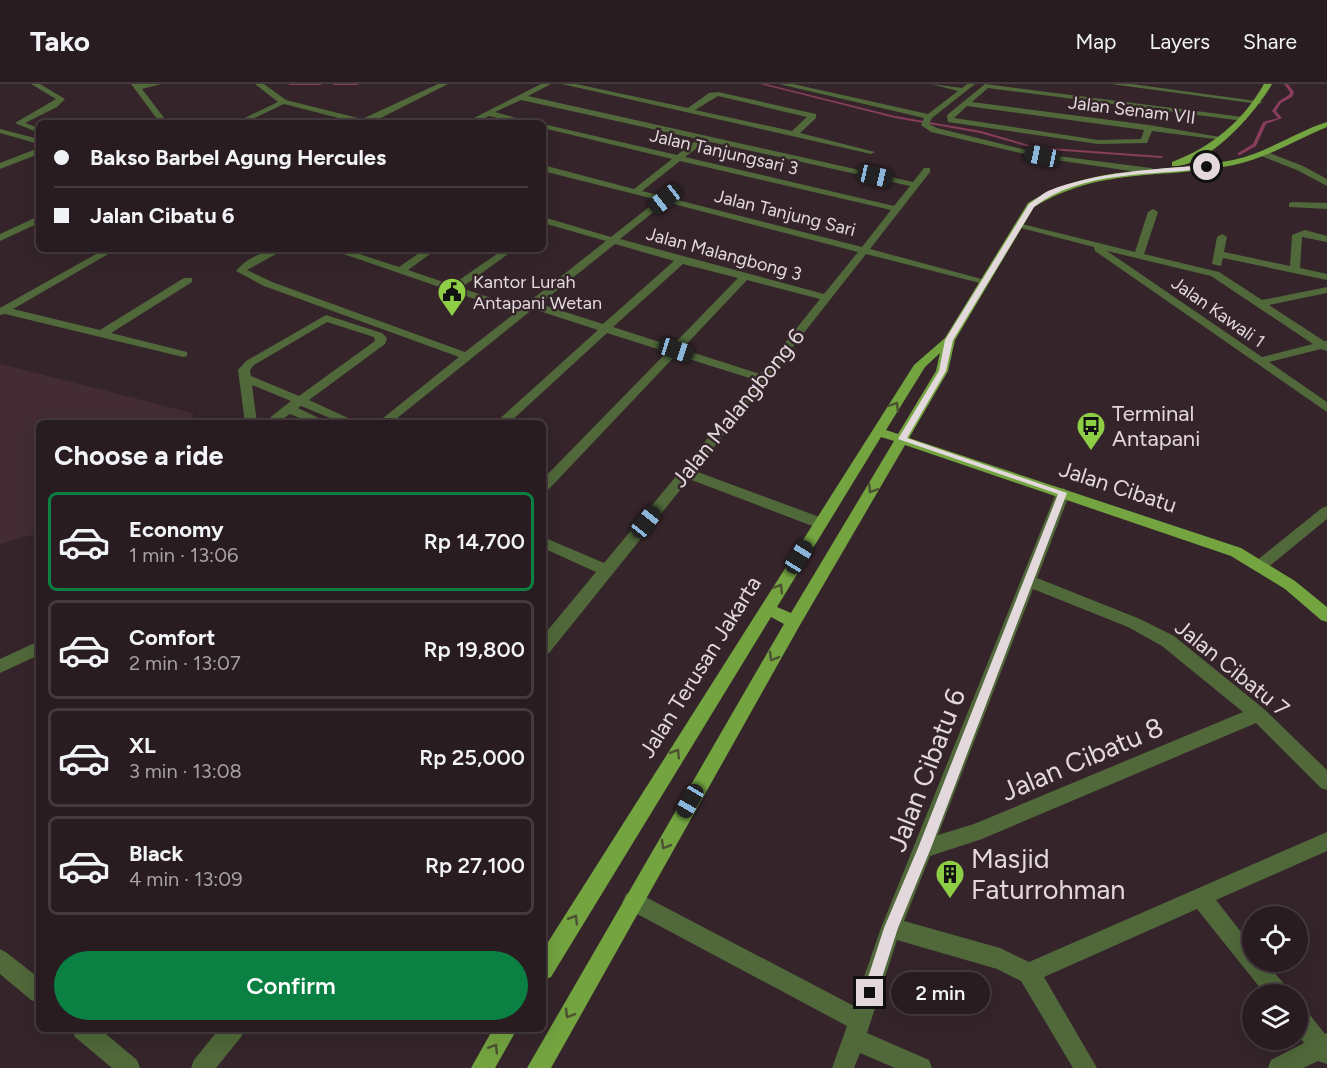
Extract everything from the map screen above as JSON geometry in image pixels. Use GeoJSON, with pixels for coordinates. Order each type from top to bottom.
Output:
{"type":"FeatureCollection","features":[{"type":"Feature","properties":{"kind":"main road"},"geometry":{"type":"LineString","coordinates":[[1153,171],[1196,158],[1207,151],[1259,102],[1268,84]]}},
{"type":"Feature","properties":{"kind":"main road","name":"Jalan Terusan Jakarta"},"geometry":{"type":"LineString","coordinates":[[538,1068],[794,621],[942,371],[949,340],[1031,206],[1048,193],[1096,179],[1153,171],[1207,167],[1264,154],[1327,124]]}},
{"type":"Feature","properties":{"kind":"main road"},"geometry":{"type":"LineString","coordinates":[[1207,151],[1216,157],[1234,162]]}},
{"type":"Feature","properties":{"kind":"main road","name":"Jalan Terusan Jakarta"},"geometry":{"type":"LineString","coordinates":[[546,964],[920,364],[949,340]]}},
{"type":"Feature","properties":{"kind":"main road","name":"Jalan Cibatu"},"geometry":{"type":"LineString","coordinates":[[879,432],[1210,542],[1261,565],[1290,585],[1327,616]]}},
{"type":"Feature","properties":{"kind":"main road"},"geometry":{"type":"LineString","coordinates":[[766,609],[794,621]]}},
{"type":"Feature","properties":{"kind":"main road"},"geometry":{"type":"LineString","coordinates":[[482,1068],[504,1032]]}},
{"type":"Feature","properties":{"kind":"street"},"geometry":{"type":"LineString","coordinates":[[21,125],[19,123],[22,120],[61,101],[35,84]]}},
{"type":"Feature","properties":{"kind":"street"},"geometry":{"type":"LineString","coordinates":[[137,86],[157,84]]}},
{"type":"Feature","properties":{"kind":"street"},"geometry":{"type":"LineString","coordinates":[[259,84],[283,102],[352,120]]}},
{"type":"Feature","properties":{"kind":"street"},"geometry":{"type":"LineString","coordinates":[[364,120],[444,84]]}},
{"type":"Feature","properties":{"kind":"street"},"geometry":{"type":"LineString","coordinates":[[474,120],[547,84]]}},
{"type":"Feature","properties":{"kind":"street"},"geometry":{"type":"LineString","coordinates":[[566,84],[794,134],[844,158],[915,185]]}},
{"type":"Feature","properties":{"kind":"street"},"geometry":{"type":"LineString","coordinates":[[783,84],[927,121],[934,130],[1032,153],[1153,171]]}},
{"type":"Feature","properties":{"kind":"street"},"geometry":{"type":"LineString","coordinates":[[935,84],[963,90]]}},
{"type":"Feature","properties":{"kind":"street"},"geometry":{"type":"LineString","coordinates":[[927,121],[971,84]]}},
{"type":"Feature","properties":{"kind":"street"},"geometry":{"type":"LineString","coordinates":[[1115,84],[1259,102]]}},
{"type":"Feature","properties":{"kind":"street"},"geometry":{"type":"LineString","coordinates":[[1149,127],[1144,141],[1108,143],[951,120],[950,117],[987,85],[1243,119]]}},
{"type":"Feature","properties":{"kind":"street"},"geometry":{"type":"LineString","coordinates":[[137,86],[162,120]]}},
{"type":"Feature","properties":{"kind":"street"},"geometry":{"type":"LineString","coordinates":[[689,111],[712,95],[718,94],[813,116],[794,134]]}},
{"type":"Feature","properties":{"kind":"street"},"geometry":{"type":"LineString","coordinates":[[520,97],[704,138],[844,158],[871,152]]}},
{"type":"Feature","properties":{"kind":"street"},"geometry":{"type":"LineString","coordinates":[[244,120],[283,102]]}},
{"type":"Feature","properties":{"kind":"street","name":"Jalan Senam VII"},"geometry":{"type":"LineString","coordinates":[[967,104],[1222,138]]}},
{"type":"Feature","properties":{"kind":"street"},"geometry":{"type":"LineString","coordinates":[[488,113],[517,120]]}},
{"type":"Feature","properties":{"kind":"street"},"geometry":{"type":"LineString","coordinates":[[0,129],[21,125],[36,130]]}},
{"type":"Feature","properties":{"kind":"street","name":"Jalan Tanjungsari 3"},"geometry":{"type":"LineString","coordinates":[[546,127],[897,208]]}},
{"type":"Feature","properties":{"kind":"street"},"geometry":{"type":"LineString","coordinates":[[0,129],[36,141]]}},
{"type":"Feature","properties":{"kind":"street"},"geometry":{"type":"LineString","coordinates":[[635,192],[704,138]]}},
{"type":"Feature","properties":{"kind":"street"},"geometry":{"type":"LineString","coordinates":[[0,166],[36,152]]}},
{"type":"Feature","properties":{"kind":"street"},"geometry":{"type":"LineString","coordinates":[[1264,154],[1327,184]]}},
{"type":"Feature","properties":{"kind":"street","name":"Jalan Tanjung Sari"},"geometry":{"type":"LineString","coordinates":[[546,169],[984,281]]}},
{"type":"Feature","properties":{"kind":"street","name":"Jalan Malangbong 6"},"geometry":{"type":"LineString","coordinates":[[546,644],[763,379],[927,170]]}},
{"type":"Feature","properties":{"kind":"street"},"geometry":{"type":"LineString","coordinates":[[387,420],[665,199]]}},
{"type":"Feature","properties":{"kind":"street"},"geometry":{"type":"LineString","coordinates":[[1292,205],[1327,206]]}},
{"type":"Feature","properties":{"kind":"street"},"geometry":{"type":"LineString","coordinates":[[1139,255],[1153,212]]}},
{"type":"Feature","properties":{"kind":"street"},"geometry":{"type":"LineString","coordinates":[[0,238],[36,220]]}},
{"type":"Feature","properties":{"kind":"street","name":"Jalan Malangbong 3"},"geometry":{"type":"LineString","coordinates":[[546,223],[827,298]]}},
{"type":"Feature","properties":{"kind":"street"},"geometry":{"type":"LineString","coordinates":[[1018,226],[1215,274],[1326,346]]}},
{"type":"Feature","properties":{"kind":"street"},"geometry":{"type":"LineString","coordinates":[[1295,268],[1297,235],[1305,233],[1327,239]]}},
{"type":"Feature","properties":{"kind":"street"},"geometry":{"type":"LineString","coordinates":[[1215,274],[1222,237]]}},
{"type":"Feature","properties":{"kind":"street","name":"Jalan Kawali 1"},"geometry":{"type":"LineString","coordinates":[[1090,243],[1327,408]]}},
{"type":"Feature","properties":{"kind":"street"},"geometry":{"type":"LineString","coordinates":[[2,311],[107,252]]}},
{"type":"Feature","properties":{"kind":"street"},"geometry":{"type":"LineString","coordinates":[[274,252],[246,266],[241,271],[268,284],[466,356]]}},
{"type":"Feature","properties":{"kind":"street"},"geometry":{"type":"LineString","coordinates":[[343,252],[522,312]]}},
{"type":"Feature","properties":{"kind":"street"},"geometry":{"type":"LineString","coordinates":[[400,271],[428,252]]}},
{"type":"Feature","properties":{"kind":"street"},"geometry":{"type":"LineString","coordinates":[[453,289],[506,252]]}},
{"type":"Feature","properties":{"kind":"street"},"geometry":{"type":"LineString","coordinates":[[1220,254],[1295,268],[1327,277]]}},
{"type":"Feature","properties":{"kind":"street"},"geometry":{"type":"LineString","coordinates":[[504,420],[681,260]]}},
{"type":"Feature","properties":{"kind":"street"},"geometry":{"type":"LineString","coordinates":[[546,484],[745,277]]}},
{"type":"Feature","properties":{"kind":"street"},"geometry":{"type":"LineString","coordinates":[[102,334],[188,280]]}},
{"type":"Feature","properties":{"kind":"street"},"geometry":{"type":"LineString","coordinates":[[1260,304],[1327,290]]}},
{"type":"Feature","properties":{"kind":"street"},"geometry":{"type":"LineString","coordinates":[[532,304],[763,379]]}},
{"type":"Feature","properties":{"kind":"street"},"geometry":{"type":"LineString","coordinates":[[2,311],[183,354]]}},
{"type":"Feature","properties":{"kind":"street"},"geometry":{"type":"LineString","coordinates":[[251,420],[244,370],[250,363],[320,319],[332,318],[381,338],[381,342],[273,420]]}},
{"type":"Feature","properties":{"kind":"street"},"geometry":{"type":"LineString","coordinates":[[1261,362],[1326,346]]}},
{"type":"Feature","properties":{"kind":"street"},"geometry":{"type":"LineString","coordinates":[[245,378],[347,420]]}},
{"type":"Feature","properties":{"kind":"street"},"geometry":{"type":"LineString","coordinates":[[290,408],[316,420]]}},
{"type":"Feature","properties":{"kind":"street"},"geometry":{"type":"LineString","coordinates":[[686,473],[820,523]]}},
{"type":"Feature","properties":{"kind":"street","name":"Jalan Cibatu 6"},"geometry":{"type":"LineString","coordinates":[[843,1068],[858,1030],[891,928],[925,848],[1063,493]]}},
{"type":"Feature","properties":{"kind":"street"},"geometry":{"type":"LineString","coordinates":[[1261,565],[1327,511]]}},
{"type":"Feature","properties":{"kind":"street"},"geometry":{"type":"LineString","coordinates":[[546,543],[607,571]]}},
{"type":"Feature","properties":{"kind":"street","name":"Jalan Cibatu 7"},"geometry":{"type":"LineString","coordinates":[[1028,582],[1134,623],[1168,641],[1258,714],[1327,782]]}},
{"type":"Feature","properties":{"kind":"street"},"geometry":{"type":"LineString","coordinates":[[0,666],[36,649]]}},
{"type":"Feature","properties":{"kind":"street","name":"Jalan Cibatu 8"},"geometry":{"type":"LineString","coordinates":[[925,848],[975,833],[1258,714]]}},
{"type":"Feature","properties":{"kind":"street"},"geometry":{"type":"LineString","coordinates":[[1029,973],[1327,841]]}},
{"type":"Feature","properties":{"kind":"street"},"geometry":{"type":"LineString","coordinates":[[1200,897],[1270,984]]}},
{"type":"Feature","properties":{"kind":"street"},"geometry":{"type":"LineString","coordinates":[[633,901],[921,1068]]}},
{"type":"Feature","properties":{"kind":"street"},"geometry":{"type":"LineString","coordinates":[[891,928],[1000,959],[1029,973],[1086,1068]]}},
{"type":"Feature","properties":{"kind":"street"},"geometry":{"type":"LineString","coordinates":[[0,960],[36,990]]}},
{"type":"Feature","properties":{"kind":"street"},"geometry":{"type":"LineString","coordinates":[[1279,1068],[1325,1049],[1308,1029]]}},
{"type":"Feature","properties":{"kind":"street"},"geometry":{"type":"LineString","coordinates":[[87,1032],[129,1068]]}},
{"type":"Feature","properties":{"kind":"street"},"geometry":{"type":"LineString","coordinates":[[202,1068],[231,1032]]}},
{"type":"Feature","properties":{"kind":"shaded area"},"geometry":{"type":"Polygon","coordinates":[[[0,364],[193,413],[193,420],[36,420],[36,534],[0,544],[0,364]]]}},
{"type":"Feature","properties":{"kind":"waterway"},"geometry":{"type":"LineString","coordinates":[[290,84],[320,84]]}},
{"type":"Feature","properties":{"kind":"waterway"},"geometry":{"type":"LineString","coordinates":[[334,84],[357,84]]}},
{"type":"Feature","properties":{"kind":"waterway"},"geometry":{"type":"LineString","coordinates":[[762,84],[895,117],[981,132],[1036,148],[1161,157]]}},
{"type":"Feature","properties":{"kind":"waterway"},"geometry":{"type":"LineString","coordinates":[[1239,154],[1255,145],[1264,123],[1280,118],[1274,111],[1280,102],[1291,96],[1292,92],[1286,84]]}},
{"type":"Feature","properties":{"kind":"place","name":"Kantor Lurah Antapani Wetan"},"geometry":{"type":"Point","coordinates":[452,318]}},
{"type":"Feature","properties":{"kind":"place","name":"Terminal Antapani"},"geometry":{"type":"Point","coordinates":[1091,452]}},
{"type":"Feature","properties":{"kind":"place","name":"Masjid Faturrohman"},"geometry":{"type":"Point","coordinates":[950,900]}},
{"type":"Feature","properties":{"kind":"route"},"geometry":{"type":"LineString","coordinates":[[870,993],[891,928],[925,848],[1063,493],[902,439],[942,371],[949,340],[1031,206],[1048,193],[1083,182],[1156,170],[1207,167]]}}]}
